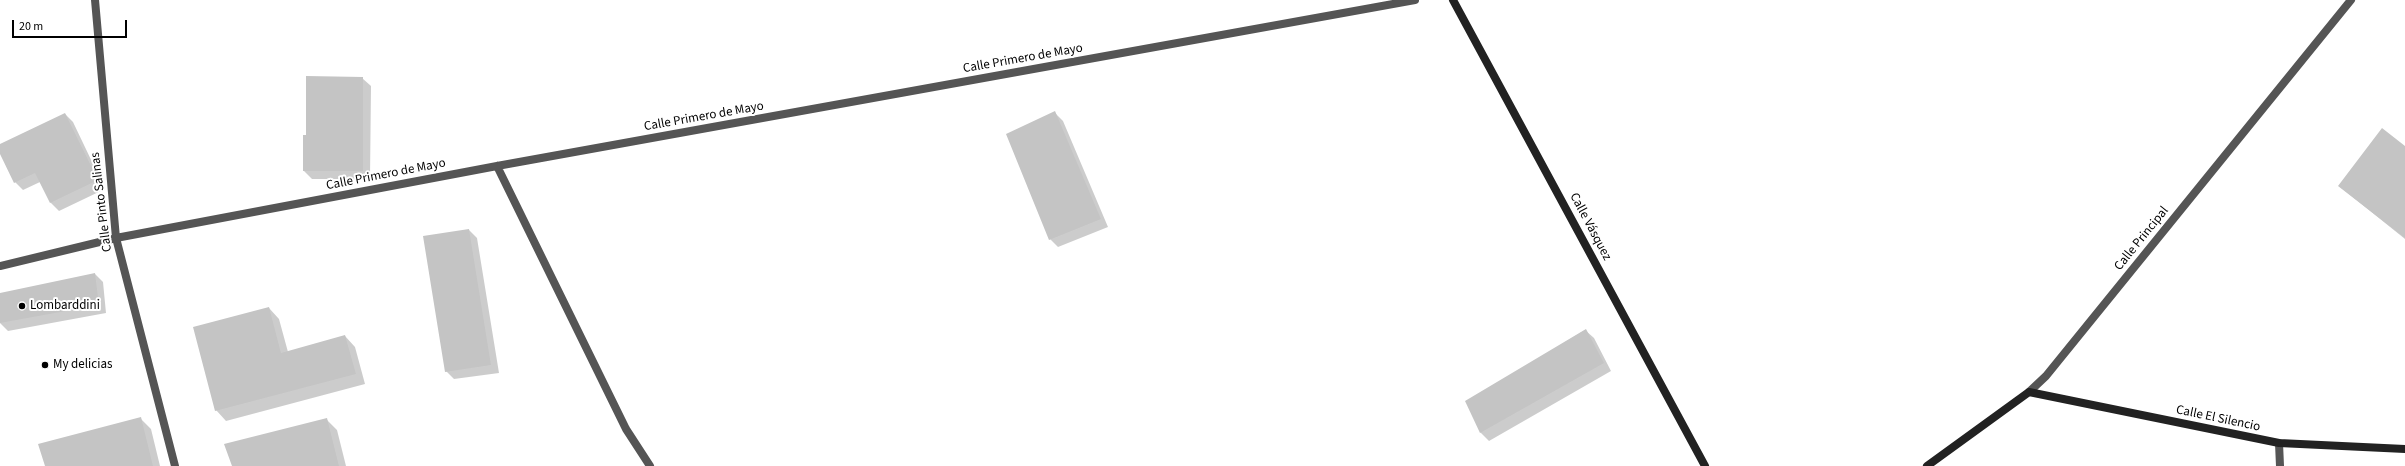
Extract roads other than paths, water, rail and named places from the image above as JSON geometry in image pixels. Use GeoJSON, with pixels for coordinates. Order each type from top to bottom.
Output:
{"type":"FeatureCollection","features":[{"type":"Feature","properties":{"kind":"street","name":"Calle Pinto Salinas"},"geometry":{"type":"LineString","coordinates":[[94,0],[116,238],[175,466]]}},
{"type":"Feature","properties":{"kind":"street","name":"Calle Primero de Mayo"},"geometry":{"type":"LineString","coordinates":[[0,266],[116,238],[497,166],[1415,0]]}},
{"type":"Feature","properties":{"kind":"street","name":"Calle Vásquez"},"geometry":{"type":"LineString","coordinates":[[1453,0],[1705,466]]}},
{"type":"Feature","properties":{"kind":"street","name":"Calle Principal"},"geometry":{"type":"LineString","coordinates":[[1927,466],[2029,392],[2046,376],[2351,0]]}},
{"type":"Feature","properties":{"kind":"street"},"geometry":{"type":"LineString","coordinates":[[497,166],[626,429],[650,466]]}},
{"type":"Feature","properties":{"kind":"street","name":"Calle El Silencio"},"geometry":{"type":"LineString","coordinates":[[2029,392],[2279,443],[2405,448]]}},
{"type":"Feature","properties":{"kind":"street"},"geometry":{"type":"LineString","coordinates":[[2279,443],[2280,466]]}},
{"type":"Feature","properties":{"kind":"place","name":"Lombarddini"},"geometry":{"type":"Point","coordinates":[22,306]}},
{"type":"Feature","properties":{"kind":"place","name":"My delicias"},"geometry":{"type":"Point","coordinates":[45,365]}}]}
